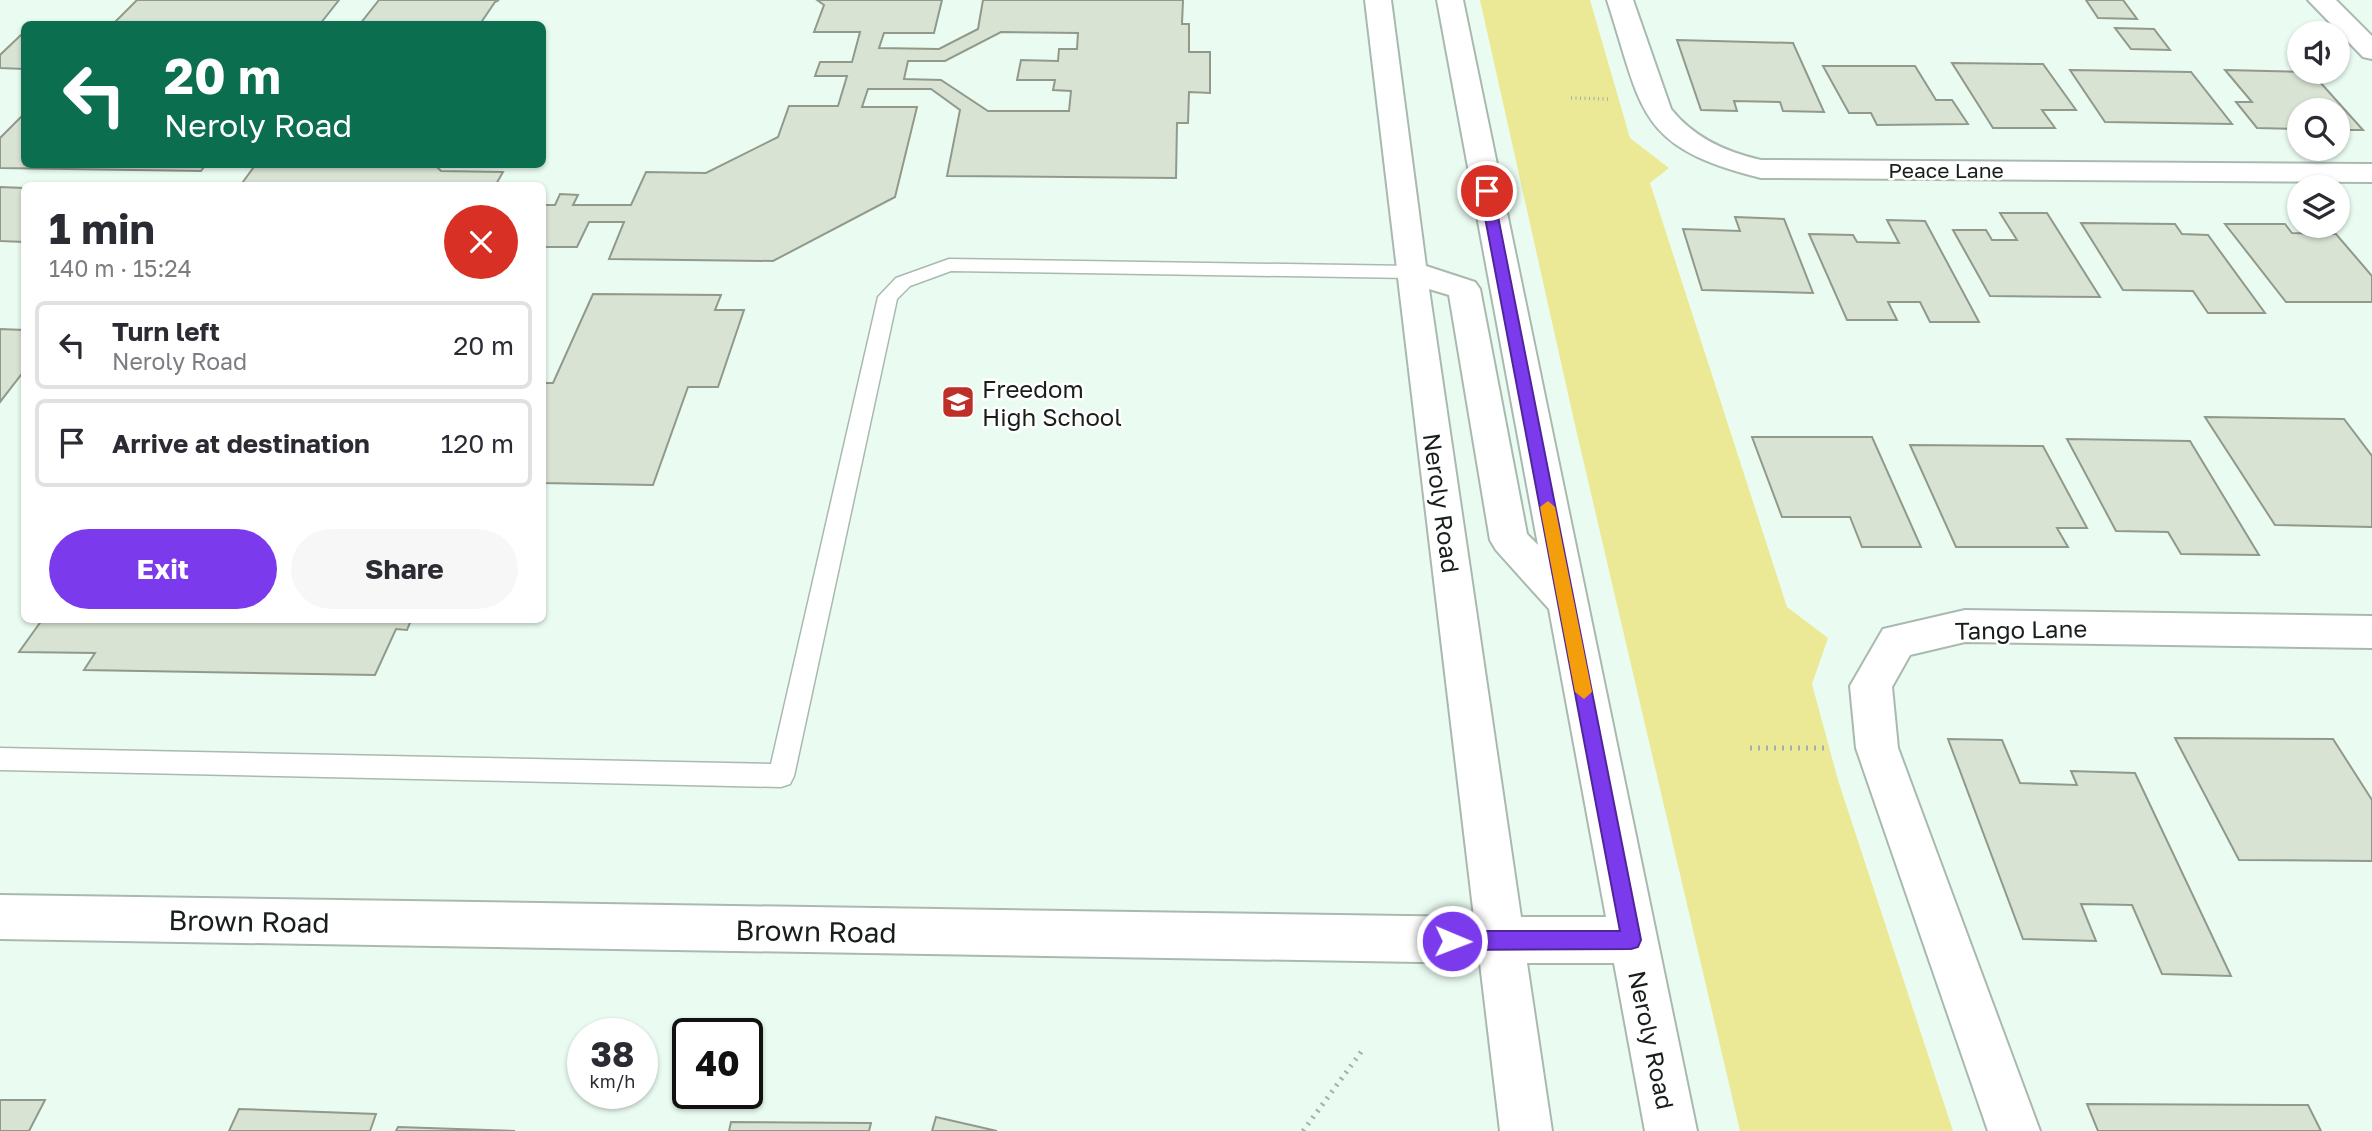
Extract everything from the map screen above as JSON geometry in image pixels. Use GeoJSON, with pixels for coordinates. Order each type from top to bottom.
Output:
{"type":"FeatureCollection","features":[{"type":"Feature","properties":{"kind":"street","name":"Neroly Road"},"geometry":{"type":"LineString","coordinates":[[1378,0],[1411,272],[1526,1131]]}},
{"type":"Feature","properties":{"kind":"street","name":"Neroly Road"},"geometry":{"type":"LineString","coordinates":[[1450,0],[1631,940],[1671,1131]]}},
{"type":"Feature","properties":{"kind":"street","name":"Peace Lane"},"geometry":{"type":"LineString","coordinates":[[1620,0],[1657,111],[1665,123],[1691,145],[1724,160],[1761,169],[2372,173]]}},
{"type":"Feature","properties":{"kind":"street"},"geometry":{"type":"LineString","coordinates":[[2321,0],[2372,51]]}},
{"type":"Feature","properties":{"kind":"street"},"geometry":{"type":"LineString","coordinates":[[1411,272],[1464,289],[1509,540],[1566,601]]}},
{"type":"Feature","properties":{"kind":"street","name":"Tango Lane"},"geometry":{"type":"LineString","coordinates":[[2014,1131],[1877,748],[1871,686],[1897,641],[1965,626],[2372,632]]}},
{"type":"Feature","properties":{"kind":"street","name":"Brown Road"},"geometry":{"type":"LineString","coordinates":[[0,917],[1501,941],[1631,940]]}},
{"type":"Feature","properties":{"kind":"lane"},"geometry":{"type":"LineString","coordinates":[[0,759],[781,776],[888,297],[903,282],[949,265],[1411,272]]}},
{"type":"Feature","properties":{"kind":"path"},"geometry":{"type":"LineString","coordinates":[[1751,748],[1877,748]]}},
{"type":"Feature","properties":{"kind":"path"},"geometry":{"type":"LineString","coordinates":[[1303,1131],[1363,1048]]}},
{"type":"Feature","properties":{"kind":"shaded area"},"geometry":{"type":"Polygon","coordinates":[[[1480,0],[1590,0],[1630,138],[1669,168],[1650,183],[1787,607],[1828,638],[1812,684],[1838,780],[1953,1131],[1740,1131],[1575,425],[1480,0]]]}},
{"type":"Feature","properties":{"kind":"building"},"geometry":{"type":"Polygon","coordinates":[[[137,0],[339,0],[322,21],[116,21],[137,0]]]}},
{"type":"Feature","properties":{"kind":"building"},"geometry":{"type":"Polygon","coordinates":[[[379,0],[499,0],[482,21],[362,21],[379,0]]]}},
{"type":"Feature","properties":{"kind":"building"},"geometry":{"type":"Polygon","coordinates":[[[817,0],[942,0],[934,33],[884,33],[879,48],[939,49],[978,29],[983,0],[1183,0],[1182,24],[1189,24],[1189,52],[1210,52],[1210,93],[1189,92],[1188,123],[1177,123],[1176,178],[947,176],[960,110],[931,89],[868,89],[862,107],[917,107],[895,197],[773,261],[609,259],[624,222],[589,222],[577,247],[546,247],[546,205],[555,205],[560,194],[578,195],[573,205],[631,205],[646,172],[706,173],[778,137],[789,106],[838,106],[847,76],[815,76],[820,62],[852,62],[860,32],[814,32],[824,5],[817,0]],[[1001,32],[945,61],[908,61],[904,79],[941,80],[988,111],[1069,111],[1071,91],[1053,90],[1055,80],[1017,80],[1021,60],[1058,61],[1059,49],[1077,49],[1078,33],[1001,32]]]}},
{"type":"Feature","properties":{"kind":"building"},"geometry":{"type":"Polygon","coordinates":[[[2086,0],[2123,0],[2137,19],[2098,18],[2086,0]]]}},
{"type":"Feature","properties":{"kind":"building"},"geometry":{"type":"Polygon","coordinates":[[[2115,28],[2154,29],[2170,50],[2131,49],[2115,28]]]}},
{"type":"Feature","properties":{"kind":"building"},"geometry":{"type":"Polygon","coordinates":[[[21,35],[21,69],[0,68],[0,55],[21,35]]]}},
{"type":"Feature","properties":{"kind":"building"},"geometry":{"type":"Polygon","coordinates":[[[1677,40],[1793,43],[1824,112],[1783,111],[1780,102],[1734,101],[1737,111],[1701,110],[1677,40]]]}},
{"type":"Feature","properties":{"kind":"building"},"geometry":{"type":"Polygon","coordinates":[[[1952,63],[2043,64],[2076,110],[2042,110],[2055,128],[1993,128],[1952,63]]]}},
{"type":"Feature","properties":{"kind":"building"},"geometry":{"type":"Polygon","coordinates":[[[1823,66],[1915,66],[1936,100],[1952,100],[1968,124],[1877,125],[1871,113],[1849,113],[1823,66]]]}},
{"type":"Feature","properties":{"kind":"building"},"geometry":{"type":"Polygon","coordinates":[[[2070,70],[2191,72],[2232,124],[2105,122],[2070,70]]]}},
{"type":"Feature","properties":{"kind":"building"},"geometry":{"type":"Polygon","coordinates":[[[2225,70],[2287,71],[2287,84],[2322,84],[2334,98],[2287,98],[2287,129],[2257,128],[2236,102],[2252,102],[2225,70]]]}},
{"type":"Feature","properties":{"kind":"building"},"geometry":{"type":"Polygon","coordinates":[[[2350,116],[2363,130],[2350,130],[2350,116]]]}},
{"type":"Feature","properties":{"kind":"building"},"geometry":{"type":"Polygon","coordinates":[[[21,117],[21,168],[203,168],[201,171],[0,168],[0,138],[21,117]]]}},
{"type":"Feature","properties":{"kind":"building"},"geometry":{"type":"Polygon","coordinates":[[[253,168],[438,168],[441,171],[503,172],[497,182],[243,182],[253,168]]]}},
{"type":"Feature","properties":{"kind":"building"},"geometry":{"type":"Polygon","coordinates":[[[0,187],[21,188],[21,242],[0,241],[0,187]]]}},
{"type":"Feature","properties":{"kind":"building"},"geometry":{"type":"Polygon","coordinates":[[[2000,213],[2047,213],[2100,297],[1990,296],[1953,230],[1986,230],[1992,240],[2017,240],[2000,213]]]}},
{"type":"Feature","properties":{"kind":"building"},"geometry":{"type":"Polygon","coordinates":[[[1735,217],[1784,219],[1813,293],[1702,290],[1683,229],[1740,231],[1735,217]]]}},
{"type":"Feature","properties":{"kind":"building"},"geometry":{"type":"Polygon","coordinates":[[[1887,220],[1925,221],[1979,322],[1930,322],[1920,302],[1888,302],[1897,320],[1847,320],[1809,234],[1853,235],[1857,242],[1899,243],[1887,220]]]}},
{"type":"Feature","properties":{"kind":"building"},"geometry":{"type":"Polygon","coordinates":[[[2081,223],[2175,224],[2182,234],[2208,235],[2265,313],[2208,313],[2193,291],[2123,290],[2081,223]]]}},
{"type":"Feature","properties":{"kind":"building"},"geometry":{"type":"Polygon","coordinates":[[[2225,224],[2285,224],[2287,238],[2339,238],[2372,276],[2372,302],[2286,302],[2225,224]]]}},
{"type":"Feature","properties":{"kind":"building"},"geometry":{"type":"Polygon","coordinates":[[[593,294],[721,295],[715,310],[744,310],[718,387],[688,387],[653,485],[546,483],[546,383],[553,383],[593,294]]]}},
{"type":"Feature","properties":{"kind":"building"},"geometry":{"type":"Polygon","coordinates":[[[0,329],[21,330],[21,375],[0,402],[0,329]]]}},
{"type":"Feature","properties":{"kind":"building"},"geometry":{"type":"Polygon","coordinates":[[[2205,417],[2344,419],[2372,456],[2372,527],[2275,525],[2205,417]]]}},
{"type":"Feature","properties":{"kind":"building"},"geometry":{"type":"Polygon","coordinates":[[[1752,437],[1872,437],[1921,547],[1862,547],[1850,517],[1782,517],[1752,437]]]}},
{"type":"Feature","properties":{"kind":"building"},"geometry":{"type":"Polygon","coordinates":[[[2067,439],[2190,441],[2259,555],[2181,554],[2168,532],[2116,531],[2067,439]]]}},
{"type":"Feature","properties":{"kind":"building"},"geometry":{"type":"Polygon","coordinates":[[[1910,445],[2043,446],[2087,528],[2057,528],[2068,547],[1956,547],[1910,445]]]}},
{"type":"Feature","properties":{"kind":"building"},"geometry":{"type":"Polygon","coordinates":[[[40,623],[410,623],[407,630],[396,629],[375,675],[84,670],[95,653],[19,652],[40,623]]]}},
{"type":"Feature","properties":{"kind":"building"},"geometry":{"type":"Polygon","coordinates":[[[2175,738],[2333,739],[2372,800],[2372,861],[2239,860],[2175,738]]]}},
{"type":"Feature","properties":{"kind":"building"},"geometry":{"type":"Polygon","coordinates":[[[1948,739],[2002,740],[2020,783],[2077,785],[2071,771],[2135,773],[2231,976],[2162,974],[2132,905],[2081,904],[2096,941],[2023,939],[1948,739]]]}},
{"type":"Feature","properties":{"kind":"building"},"geometry":{"type":"Polygon","coordinates":[[[0,1100],[45,1100],[29,1131],[0,1131],[0,1100]]]}},
{"type":"Feature","properties":{"kind":"building"},"geometry":{"type":"Polygon","coordinates":[[[2087,1104],[2308,1105],[2321,1131],[2098,1131],[2087,1104]]]}},
{"type":"Feature","properties":{"kind":"building"},"geometry":{"type":"Polygon","coordinates":[[[239,1109],[376,1114],[370,1131],[229,1131],[239,1109]]]}},
{"type":"Feature","properties":{"kind":"building"},"geometry":{"type":"Polygon","coordinates":[[[936,1117],[997,1131],[932,1131],[936,1117]]]}},
{"type":"Feature","properties":{"kind":"building"},"geometry":{"type":"Polygon","coordinates":[[[731,1122],[871,1123],[869,1131],[729,1131],[731,1122]]]}},
{"type":"Feature","properties":{"kind":"building"},"geometry":{"type":"Polygon","coordinates":[[[398,1127],[515,1131],[396,1131],[398,1127]]]}},
{"type":"Feature","properties":{"kind":"slow traffic"},"geometry":{"type":"LineString","coordinates":[[1548,507],[1584,692]]}},
{"type":"Feature","properties":{"kind":"place","name":"Freedom High School"},"geometry":{"type":"Point","coordinates":[958,402]}},
{"type":"Feature","properties":{"kind":"route"},"geometry":{"type":"LineString","coordinates":[[1452,941],[1631,940],[1487,191]]}}]}
